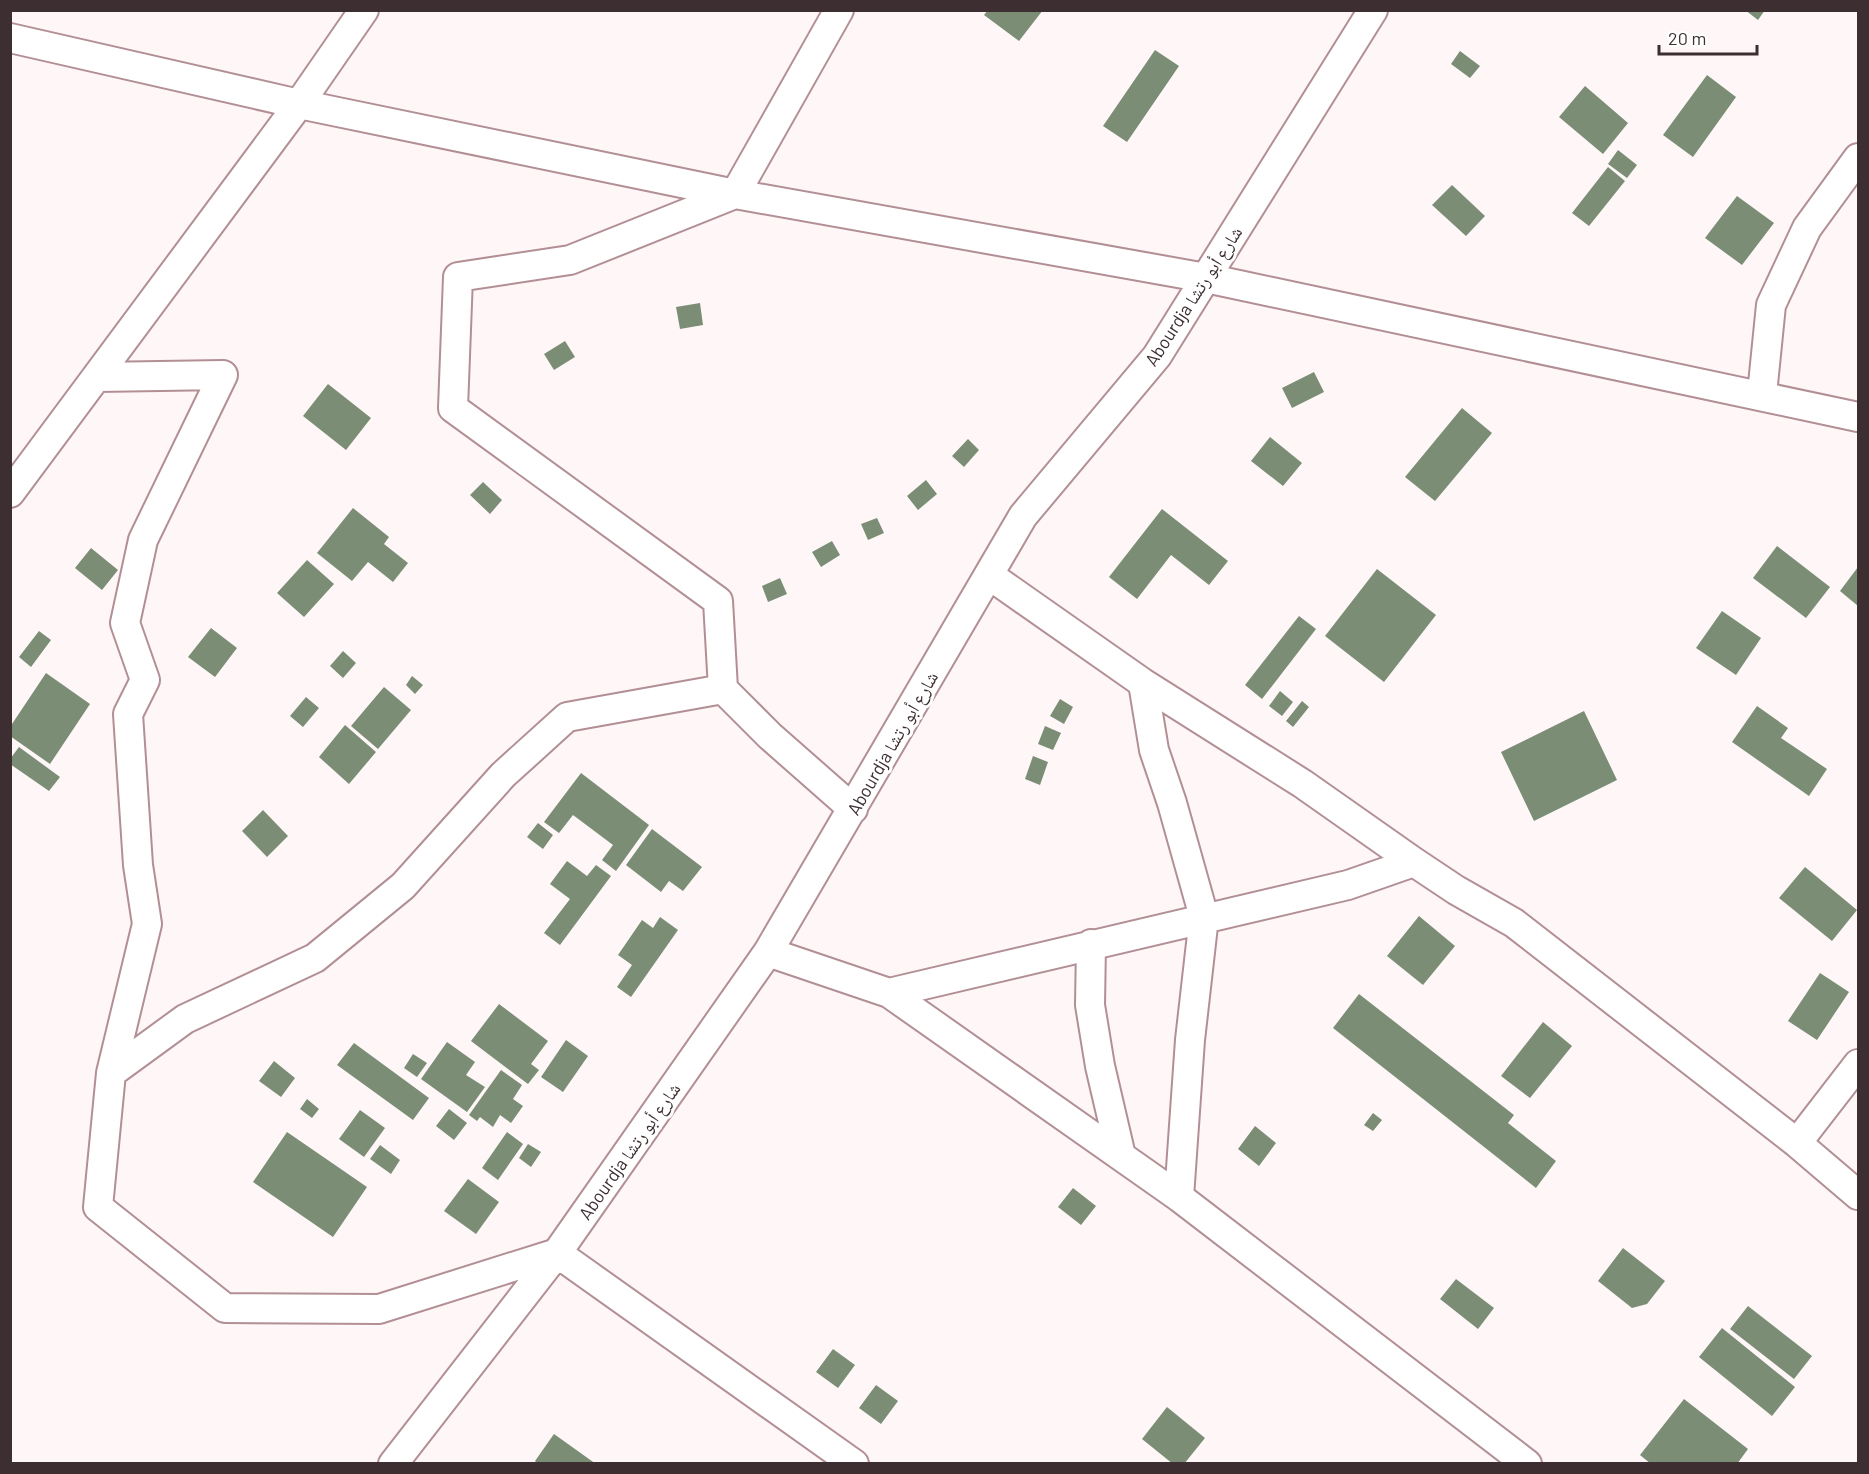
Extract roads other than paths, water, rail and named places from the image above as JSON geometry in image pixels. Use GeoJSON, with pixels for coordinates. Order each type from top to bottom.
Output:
{"type":"FeatureCollection","features":[{"type":"Feature","properties":{"kind":"street"},"geometry":{"type":"LineString","coordinates":[[10,492],[299,104],[364,10]]}},
{"type":"Feature","properties":{"kind":"street"},"geometry":{"type":"LineString","coordinates":[[838,10],[735,194],[570,260],[458,277],[453,408],[718,601],[723,689],[770,736],[854,809]]}},
{"type":"Feature","properties":{"kind":"street","name":"Abourdja شارع أبو رتشا"},"geometry":{"type":"LineString","coordinates":[[393,1464],[557,1253],[768,952],[854,809],[1023,516],[1157,356],[1373,10]]}},
{"type":"Feature","properties":{"kind":"street"},"geometry":{"type":"LineString","coordinates":[[10,38],[299,104],[735,194],[1206,278],[1762,394],[1858,417]]}},
{"type":"Feature","properties":{"kind":"street"},"geometry":{"type":"LineString","coordinates":[[1762,394],[1771,305],[1807,228],[1858,158]]}},
{"type":"Feature","properties":{"kind":"street"},"geometry":{"type":"LineString","coordinates":[[97,377],[223,375],[143,540],[125,623],[145,680],[128,714],[138,865],[147,924],[111,1073],[98,1207],[225,1308],[379,1310],[557,1253],[854,1464]]}},
{"type":"Feature","properties":{"kind":"street"},"geometry":{"type":"LineString","coordinates":[[989,575],[1143,683],[1303,784],[1456,890],[1514,922],[1797,1143],[1858,1195]]}},
{"type":"Feature","properties":{"kind":"street"},"geometry":{"type":"LineString","coordinates":[[1143,683],[1154,750],[1172,803],[1204,917],[1190,1040],[1179,1197]]}},
{"type":"Feature","properties":{"kind":"street"},"geometry":{"type":"LineString","coordinates":[[111,1073],[185,1018],[315,958],[403,886],[503,776],[567,717],[723,689]]}},
{"type":"Feature","properties":{"kind":"street"},"geometry":{"type":"LineString","coordinates":[[889,993],[1204,917],[1239,912],[1348,885],[1414,862]]}},
{"type":"Feature","properties":{"kind":"street"},"geometry":{"type":"LineString","coordinates":[[1091,944],[1090,1005],[1100,1066],[1121,1156]]}},
{"type":"Feature","properties":{"kind":"street"},"geometry":{"type":"LineString","coordinates":[[768,952],[889,993],[1179,1197],[1527,1464]]}},
{"type":"Feature","properties":{"kind":"street"},"geometry":{"type":"LineString","coordinates":[[1797,1143],[1858,1064]]}}]}
